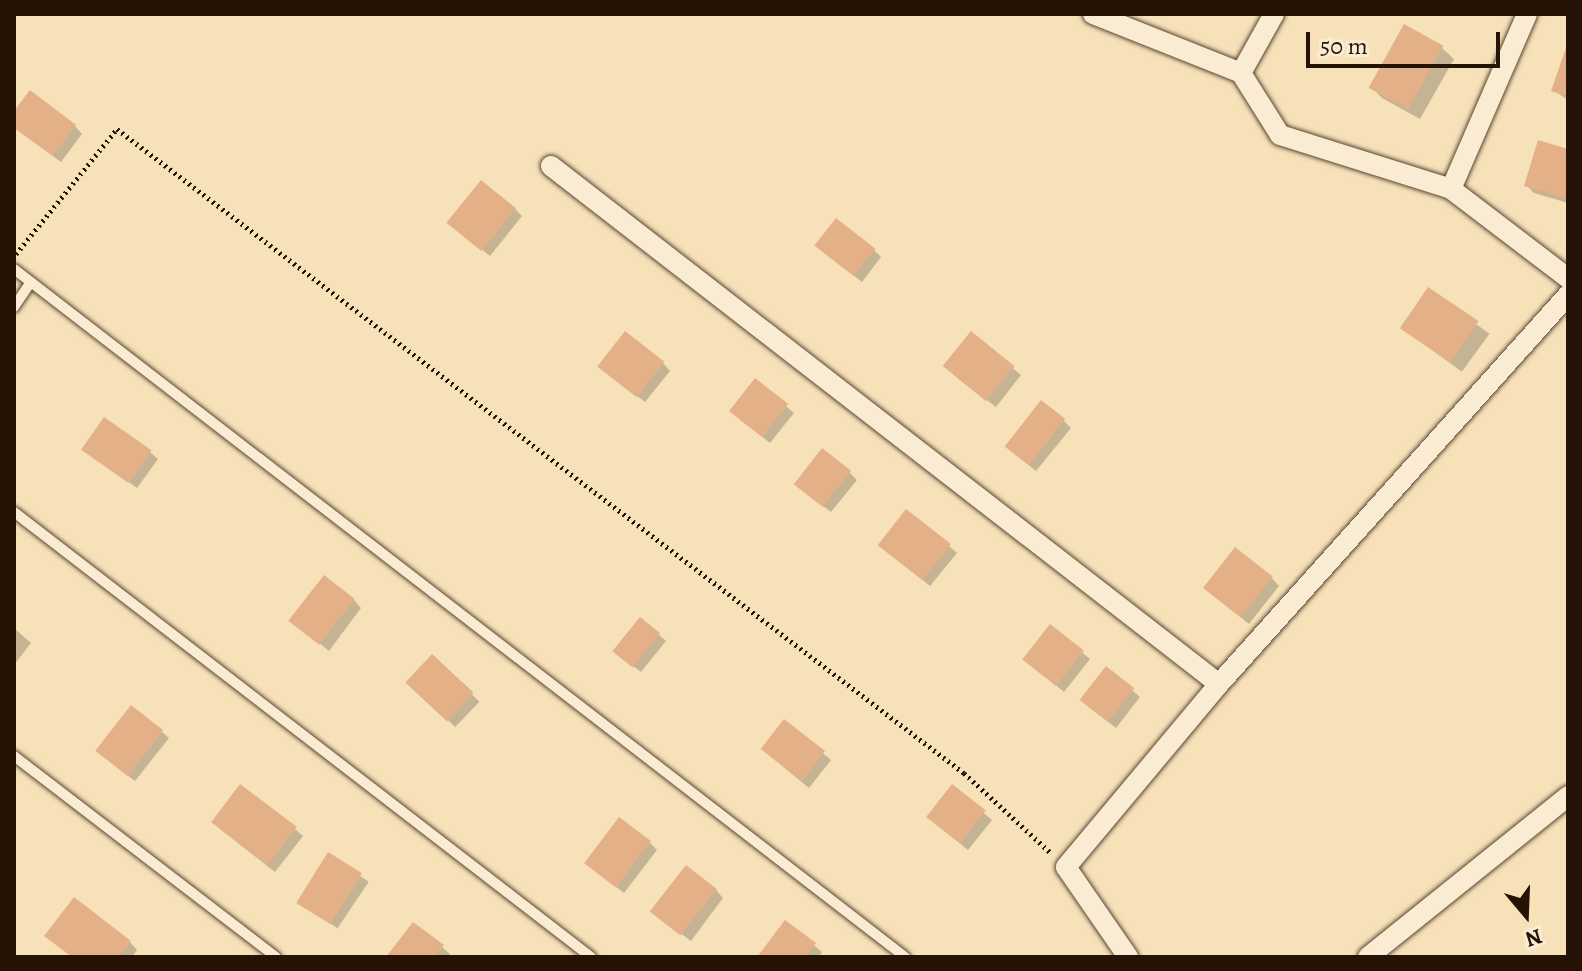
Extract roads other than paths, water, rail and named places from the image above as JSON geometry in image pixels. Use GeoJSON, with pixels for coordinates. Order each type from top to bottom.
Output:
{"type":"FeatureCollection","features":[{"type":"Feature","properties":{"kind":"street"},"geometry":{"type":"LineString","coordinates":[[1093,14],[1241,73],[1280,135],[1451,189],[1568,278]]}},
{"type":"Feature","properties":{"kind":"street"},"geometry":{"type":"LineString","coordinates":[[1241,73],[1274,14]]}},
{"type":"Feature","properties":{"kind":"street"},"geometry":{"type":"LineString","coordinates":[[1451,189],[1527,14]]}},
{"type":"Feature","properties":{"kind":"street"},"geometry":{"type":"LineString","coordinates":[[551,166],[1219,684]]}},
{"type":"Feature","properties":{"kind":"street"},"geometry":{"type":"LineString","coordinates":[[1128,957],[1066,867],[1219,684],[1568,295]]}},
{"type":"Feature","properties":{"kind":"street"},"geometry":{"type":"LineString","coordinates":[[1368,957],[1568,796]]}},
{"type":"Feature","properties":{"kind":"lane"},"geometry":{"type":"LineString","coordinates":[[14,269],[905,957]]}},
{"type":"Feature","properties":{"kind":"lane"},"geometry":{"type":"LineString","coordinates":[[14,307],[31,282]]}},
{"type":"Feature","properties":{"kind":"lane"},"geometry":{"type":"LineString","coordinates":[[14,512],[591,957]]}},
{"type":"Feature","properties":{"kind":"lane"},"geometry":{"type":"LineString","coordinates":[[14,756],[276,957]]}}]}
